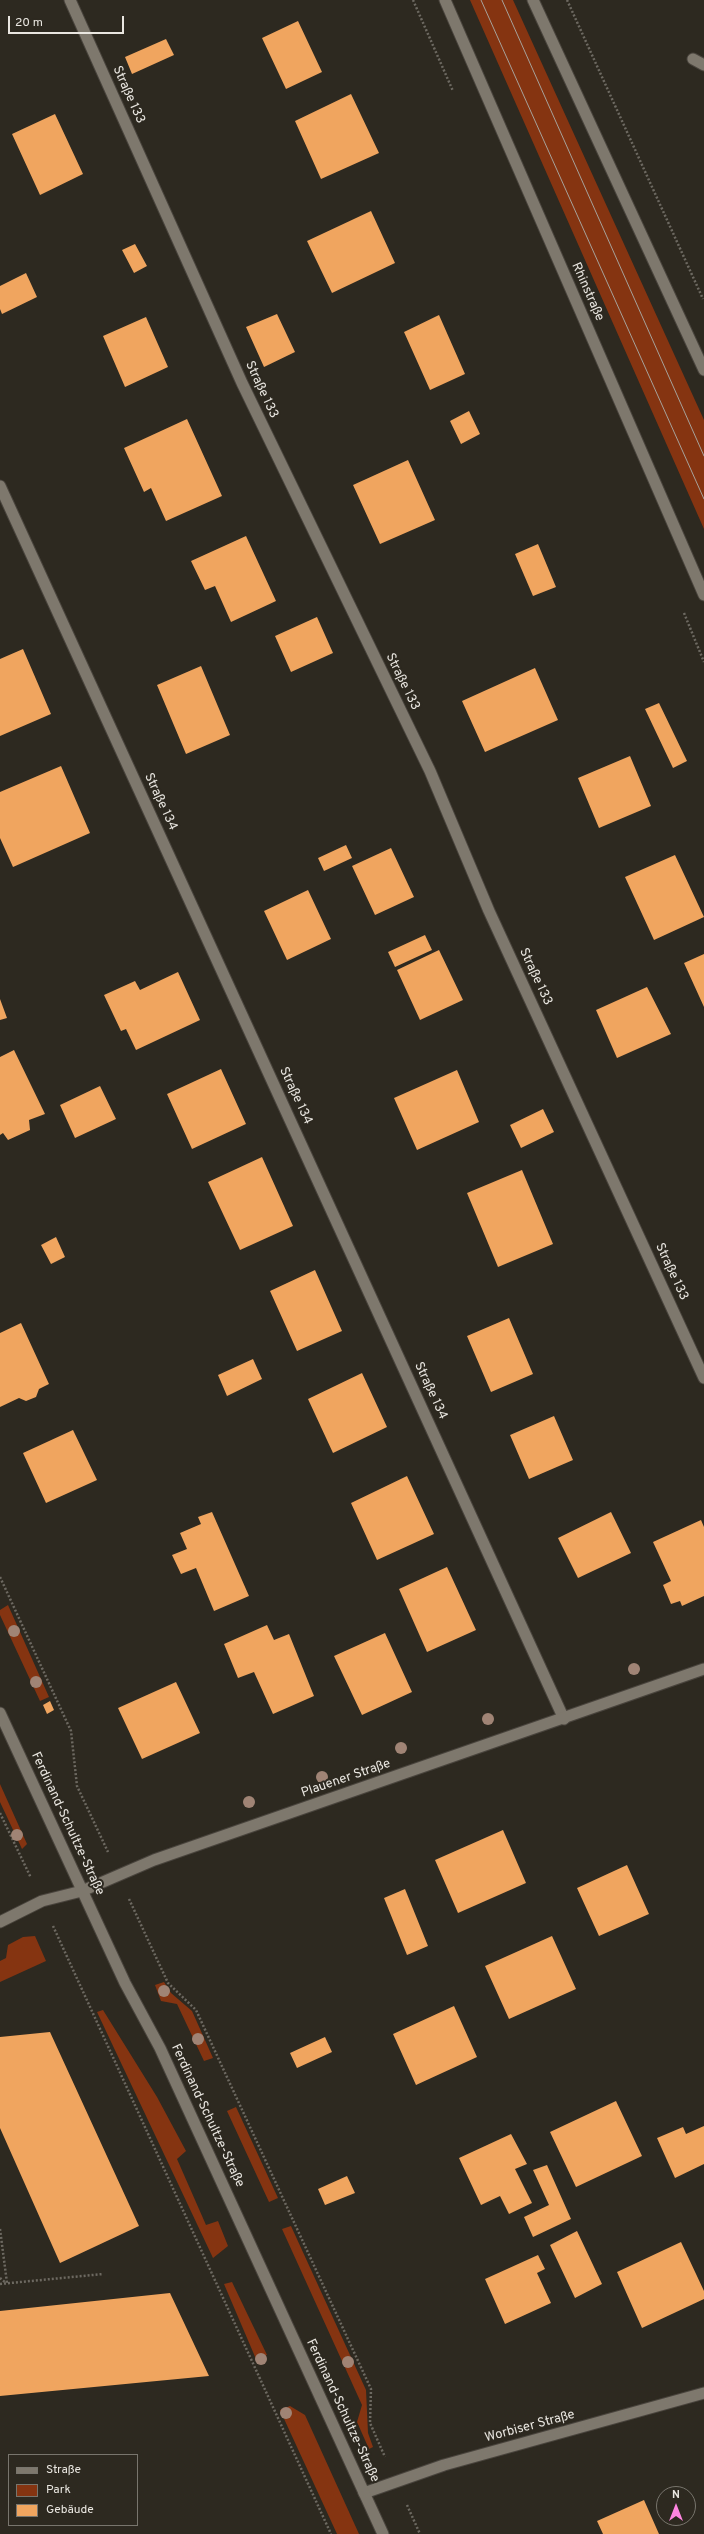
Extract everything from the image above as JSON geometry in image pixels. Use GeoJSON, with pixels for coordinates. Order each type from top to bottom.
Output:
{"type":"FeatureCollection","features":[{"type":"Feature","properties":{"kind":"street","name":"Straße 133"},"geometry":{"type":"LineString","coordinates":[[70,0],[242,383],[430,771],[489,911],[704,1378]]}},
{"type":"Feature","properties":{"kind":"street","name":"Rhinstraße"},"geometry":{"type":"LineString","coordinates":[[445,0],[704,595]]}},
{"type":"Feature","properties":{"kind":"street"},"geometry":{"type":"LineString","coordinates":[[533,0],[704,370]]}},
{"type":"Feature","properties":{"kind":"street"},"geometry":{"type":"LineString","coordinates":[[693,59],[704,65]]}},
{"type":"Feature","properties":{"kind":"street","name":"Straße 134"},"geometry":{"type":"LineString","coordinates":[[0,486],[564,1719]]}},
{"type":"Feature","properties":{"kind":"street","name":"Plauener Straße"},"geometry":{"type":"LineString","coordinates":[[0,1922],[42,1901],[82,1891],[118,1874],[704,1669]]}},
{"type":"Feature","properties":{"kind":"street","name":"Ferdinand-Schultze-Straße"},"geometry":{"type":"LineString","coordinates":[[0,1713],[125,1983],[166,2061],[383,2534]]}},
{"type":"Feature","properties":{"kind":"street","name":"Worbiser Straße"},"geometry":{"type":"LineString","coordinates":[[364,2493],[444,2465],[704,2393]]}},
{"type":"Feature","properties":{"kind":"path"},"geometry":{"type":"LineString","coordinates":[[567,0],[704,302]]}},
{"type":"Feature","properties":{"kind":"path"},"geometry":{"type":"LineString","coordinates":[[0,1577],[71,1732],[77,1786],[168,1983],[196,2010],[372,2389],[370,2423],[420,2534]]}},
{"type":"Feature","properties":{"kind":"path"},"geometry":{"type":"LineString","coordinates":[[0,1813],[42,1901],[332,2534]]}},
{"type":"Feature","properties":{"kind":"path"},"geometry":{"type":"LineString","coordinates":[[0,2229],[7,2283]]}},
{"type":"Feature","properties":{"kind":"path"},"geometry":{"type":"LineString","coordinates":[[0,2284],[103,2274]]}},
{"type":"Feature","properties":{"kind":"path"},"geometry":{"type":"LineString","coordinates":[[0,2278],[7,2283]]}},
{"type":"Feature","properties":{"kind":"green space"},"geometry":{"type":"Polygon","coordinates":[[[470,0],[513,0],[704,420],[704,529],[470,0]]]}},
{"type":"Feature","properties":{"kind":"green space"},"geometry":{"type":"Polygon","coordinates":[[[8,1605],[49,1697],[40,1701],[0,1615],[0,1610],[8,1605]]]}},
{"type":"Feature","properties":{"kind":"green space"},"geometry":{"type":"Polygon","coordinates":[[[0,1784],[27,1844],[22,1849],[0,1802],[0,1784]]]}},
{"type":"Feature","properties":{"kind":"green space"},"geometry":{"type":"Polygon","coordinates":[[[35,1936],[46,1961],[0,1982],[0,1961],[6,1958],[8,1945],[23,1937],[35,1936]]]}},
{"type":"Feature","properties":{"kind":"green space"},"geometry":{"type":"Polygon","coordinates":[[[164,1982],[171,1993],[192,2011],[213,2058],[204,2061],[177,2004],[161,2001],[155,1985],[164,1982]]]}},
{"type":"Feature","properties":{"kind":"green space"},"geometry":{"type":"Polygon","coordinates":[[[103,2010],[157,2097],[186,2151],[177,2159],[206,2225],[218,2221],[228,2246],[213,2258],[97,2012],[103,2010]]]}},
{"type":"Feature","properties":{"kind":"green space"},"geometry":{"type":"Polygon","coordinates":[[[236,2107],[278,2198],[269,2202],[227,2111],[236,2107]]]}},
{"type":"Feature","properties":{"kind":"green space"},"geometry":{"type":"Polygon","coordinates":[[[291,2226],[366,2390],[368,2433],[373,2447],[369,2449],[357,2422],[362,2405],[282,2229],[291,2226]]]}},
{"type":"Feature","properties":{"kind":"green space"},"geometry":{"type":"Polygon","coordinates":[[[232,2282],[267,2355],[256,2359],[224,2284],[232,2282]]]}},
{"type":"Feature","properties":{"kind":"green space"},"geometry":{"type":"Polygon","coordinates":[[[290,2406],[305,2415],[359,2534],[337,2534],[280,2410],[290,2406]]]}},
{"type":"Feature","properties":{"kind":"building"},"geometry":{"type":"Polygon","coordinates":[[[298,21],[322,72],[286,89],[262,38],[298,21]]]}},
{"type":"Feature","properties":{"kind":"building"},"geometry":{"type":"Polygon","coordinates":[[[166,39],[174,55],[132,74],[125,57],[166,39]]]}},
{"type":"Feature","properties":{"kind":"building"},"geometry":{"type":"Polygon","coordinates":[[[351,94],[379,153],[321,179],[295,121],[351,94]]]}},
{"type":"Feature","properties":{"kind":"building"},"geometry":{"type":"Polygon","coordinates":[[[55,114],[83,174],[40,195],[12,134],[55,114]]]}},
{"type":"Feature","properties":{"kind":"building"},"geometry":{"type":"Polygon","coordinates":[[[371,211],[395,263],[332,293],[307,241],[371,211]]]}},
{"type":"Feature","properties":{"kind":"building"},"geometry":{"type":"Polygon","coordinates":[[[135,244],[147,266],[134,273],[122,250],[135,244]]]}},
{"type":"Feature","properties":{"kind":"building"},"geometry":{"type":"Polygon","coordinates":[[[26,273],[37,297],[2,314],[0,309],[0,286],[26,273]]]}},
{"type":"Feature","properties":{"kind":"building"},"geometry":{"type":"Polygon","coordinates":[[[277,314],[295,352],[264,367],[246,327],[277,314]]]}},
{"type":"Feature","properties":{"kind":"building"},"geometry":{"type":"Polygon","coordinates":[[[439,315],[465,374],[430,390],[404,332],[439,315]]]}},
{"type":"Feature","properties":{"kind":"building"},"geometry":{"type":"Polygon","coordinates":[[[146,317],[168,367],[125,387],[103,336],[146,317]]]}},
{"type":"Feature","properties":{"kind":"building"},"geometry":{"type":"Polygon","coordinates":[[[469,411],[480,434],[461,444],[450,421],[469,411]]]}},
{"type":"Feature","properties":{"kind":"building"},"geometry":{"type":"Polygon","coordinates":[[[187,419],[222,496],[166,521],[151,488],[144,492],[124,448],[187,419]]]}},
{"type":"Feature","properties":{"kind":"building"},"geometry":{"type":"Polygon","coordinates":[[[408,460],[435,520],[380,544],[353,485],[408,460]]]}},
{"type":"Feature","properties":{"kind":"building"},"geometry":{"type":"Polygon","coordinates":[[[246,536],[276,601],[231,622],[215,586],[205,590],[191,561],[246,536]]]}},
{"type":"Feature","properties":{"kind":"building"},"geometry":{"type":"Polygon","coordinates":[[[538,544],[556,587],[533,596],[515,554],[538,544]]]}},
{"type":"Feature","properties":{"kind":"building"},"geometry":{"type":"Polygon","coordinates":[[[317,617],[333,653],[291,672],[275,636],[317,617]]]}},
{"type":"Feature","properties":{"kind":"building"},"geometry":{"type":"Polygon","coordinates":[[[23,649],[51,714],[0,736],[0,659],[23,649]]]}},
{"type":"Feature","properties":{"kind":"building"},"geometry":{"type":"Polygon","coordinates":[[[201,666],[230,735],[186,754],[157,685],[201,666]]]}},
{"type":"Feature","properties":{"kind":"building"},"geometry":{"type":"Polygon","coordinates":[[[535,668],[558,720],[485,752],[462,701],[535,668]]]}},
{"type":"Feature","properties":{"kind":"building"},"geometry":{"type":"Polygon","coordinates":[[[659,703],[687,761],[673,768],[645,709],[659,703]]]}},
{"type":"Feature","properties":{"kind":"building"},"geometry":{"type":"Polygon","coordinates":[[[630,756],[651,806],[599,828],[578,778],[630,756]]]}},
{"type":"Feature","properties":{"kind":"building"},"geometry":{"type":"Polygon","coordinates":[[[61,766],[90,833],[13,867],[0,838],[0,792],[61,766]]]}},
{"type":"Feature","properties":{"kind":"building"},"geometry":{"type":"Polygon","coordinates":[[[346,845],[352,858],[324,871],[318,858],[346,845]]]}},
{"type":"Feature","properties":{"kind":"building"},"geometry":{"type":"Polygon","coordinates":[[[391,848],[414,897],[375,915],[352,866],[391,848]]]}},
{"type":"Feature","properties":{"kind":"building"},"geometry":{"type":"Polygon","coordinates":[[[675,855],[704,917],[654,940],[625,877],[675,855]]]}},
{"type":"Feature","properties":{"kind":"building"},"geometry":{"type":"Polygon","coordinates":[[[308,890],[331,939],[287,960],[264,911],[308,890]]]}},
{"type":"Feature","properties":{"kind":"building"},"geometry":{"type":"Polygon","coordinates":[[[425,935],[432,950],[395,967],[388,952],[425,935]]]}},
{"type":"Feature","properties":{"kind":"building"},"geometry":{"type":"Polygon","coordinates":[[[439,950],[463,1000],[420,1020],[397,970],[439,950]]]}},
{"type":"Feature","properties":{"kind":"building"},"geometry":{"type":"Polygon","coordinates":[[[704,954],[704,1007],[684,963],[704,954]]]}},
{"type":"Feature","properties":{"kind":"building"},"geometry":{"type":"Polygon","coordinates":[[[178,972],[200,1020],[136,1050],[126,1029],[121,1031],[104,995],[135,981],[140,990],[178,972]]]}},
{"type":"Feature","properties":{"kind":"building"},"geometry":{"type":"Polygon","coordinates":[[[647,987],[671,1034],[617,1058],[596,1010],[647,987]]]}},
{"type":"Feature","properties":{"kind":"building"},"geometry":{"type":"Polygon","coordinates":[[[0,999],[7,1018],[0,1020],[0,999]]]}},
{"type":"Feature","properties":{"kind":"building"},"geometry":{"type":"Polygon","coordinates":[[[14,1050],[45,1114],[29,1120],[30,1130],[8,1140],[3,1133],[0,1135],[0,1057],[14,1050]]]}},
{"type":"Feature","properties":{"kind":"building"},"geometry":{"type":"Polygon","coordinates":[[[221,1069],[246,1124],[192,1149],[167,1094],[221,1069]]]}},
{"type":"Feature","properties":{"kind":"building"},"geometry":{"type":"Polygon","coordinates":[[[457,1070],[479,1122],[417,1150],[394,1098],[457,1070]]]}},
{"type":"Feature","properties":{"kind":"building"},"geometry":{"type":"Polygon","coordinates":[[[100,1086],[116,1119],[75,1138],[60,1105],[100,1086]]]}},
{"type":"Feature","properties":{"kind":"building"},"geometry":{"type":"Polygon","coordinates":[[[543,1109],[554,1132],[521,1148],[510,1125],[543,1109]]]}},
{"type":"Feature","properties":{"kind":"building"},"geometry":{"type":"Polygon","coordinates":[[[262,1157],[293,1226],[240,1250],[208,1182],[262,1157]]]}},
{"type":"Feature","properties":{"kind":"building"},"geometry":{"type":"Polygon","coordinates":[[[522,1170],[553,1244],[498,1267],[467,1193],[522,1170]]]}},
{"type":"Feature","properties":{"kind":"building"},"geometry":{"type":"Polygon","coordinates":[[[56,1237],[65,1257],[51,1264],[41,1245],[56,1237]]]}},
{"type":"Feature","properties":{"kind":"building"},"geometry":{"type":"Polygon","coordinates":[[[315,1270],[342,1331],[297,1351],[270,1291],[315,1270]]]}},
{"type":"Feature","properties":{"kind":"building"},"geometry":{"type":"Polygon","coordinates":[[[509,1318],[533,1374],[491,1392],[467,1336],[509,1318]]]}},
{"type":"Feature","properties":{"kind":"building"},"geometry":{"type":"Polygon","coordinates":[[[21,1323],[49,1384],[39,1389],[36,1397],[26,1401],[19,1398],[0,1407],[0,1333],[21,1323]]]}},
{"type":"Feature","properties":{"kind":"building"},"geometry":{"type":"Polygon","coordinates":[[[253,1359],[262,1379],[227,1396],[218,1375],[253,1359]]]}},
{"type":"Feature","properties":{"kind":"building"},"geometry":{"type":"Polygon","coordinates":[[[362,1373],[387,1427],[333,1453],[308,1399],[362,1373]]]}},
{"type":"Feature","properties":{"kind":"building"},"geometry":{"type":"Polygon","coordinates":[[[554,1416],[573,1460],[529,1479],[510,1435],[554,1416]]]}},
{"type":"Feature","properties":{"kind":"building"},"geometry":{"type":"Polygon","coordinates":[[[73,1430],[97,1480],[46,1503],[23,1453],[73,1430]]]}},
{"type":"Feature","properties":{"kind":"building"},"geometry":{"type":"Polygon","coordinates":[[[407,1476],[434,1534],[377,1560],[351,1503],[407,1476]]]}},
{"type":"Feature","properties":{"kind":"building"},"geometry":{"type":"Polygon","coordinates":[[[212,1512],[249,1596],[214,1611],[196,1568],[181,1574],[172,1555],[187,1549],[180,1533],[201,1524],[198,1517],[212,1512]]]}},
{"type":"Feature","properties":{"kind":"building"},"geometry":{"type":"Polygon","coordinates":[[[611,1512],[631,1553],[578,1578],[558,1538],[611,1512]]]}},
{"type":"Feature","properties":{"kind":"building"},"geometry":{"type":"Polygon","coordinates":[[[701,1520],[704,1527],[704,1596],[682,1606],[680,1601],[671,1604],[663,1585],[671,1581],[653,1542],[701,1520]]]}},
{"type":"Feature","properties":{"kind":"building"},"geometry":{"type":"Polygon","coordinates":[[[447,1567],[476,1630],[427,1652],[399,1589],[447,1567]]]}},
{"type":"Feature","properties":{"kind":"building"},"geometry":{"type":"Polygon","coordinates":[[[267,1625],[274,1640],[289,1634],[314,1696],[273,1714],[254,1672],[238,1678],[224,1644],[267,1625]]]}},
{"type":"Feature","properties":{"kind":"building"},"geometry":{"type":"Polygon","coordinates":[[[385,1633],[412,1692],[362,1715],[334,1656],[385,1633]]]}},
{"type":"Feature","properties":{"kind":"building"},"geometry":{"type":"Polygon","coordinates":[[[176,1682],[200,1733],[142,1759],[118,1708],[176,1682]]]}},
{"type":"Feature","properties":{"kind":"building"},"geometry":{"type":"Polygon","coordinates":[[[50,1701],[54,1710],[47,1714],[43,1705],[50,1701]]]}},
{"type":"Feature","properties":{"kind":"building"},"geometry":{"type":"Polygon","coordinates":[[[503,1830],[526,1883],[458,1913],[435,1860],[503,1830]]]}},
{"type":"Feature","properties":{"kind":"building"},"geometry":{"type":"Polygon","coordinates":[[[627,1865],[649,1914],[599,1936],[577,1888],[627,1865]]]}},
{"type":"Feature","properties":{"kind":"building"},"geometry":{"type":"Polygon","coordinates":[[[405,1889],[428,1946],[407,1955],[384,1898],[405,1889]]]}},
{"type":"Feature","properties":{"kind":"building"},"geometry":{"type":"Polygon","coordinates":[[[552,1936],[576,1989],[509,2019],[485,1966],[552,1936]]]}},
{"type":"Feature","properties":{"kind":"building"},"geometry":{"type":"Polygon","coordinates":[[[454,2006],[477,2057],[416,2085],[393,2034],[454,2006]]]}},
{"type":"Feature","properties":{"kind":"building"},"geometry":{"type":"Polygon","coordinates":[[[50,2032],[139,2226],[60,2263],[0,2128],[0,2037],[50,2032]]]}},
{"type":"Feature","properties":{"kind":"building"},"geometry":{"type":"Polygon","coordinates":[[[325,2037],[332,2052],[297,2068],[290,2053],[325,2037]]]}},
{"type":"Feature","properties":{"kind":"building"},"geometry":{"type":"Polygon","coordinates":[[[616,2101],[642,2156],[576,2187],[550,2132],[616,2101]]]}},
{"type":"Feature","properties":{"kind":"building"},"geometry":{"type":"Polygon","coordinates":[[[704,2126],[704,2164],[675,2178],[657,2138],[683,2127],[686,2134],[704,2126]]]}},
{"type":"Feature","properties":{"kind":"building"},"geometry":{"type":"Polygon","coordinates":[[[511,2134],[527,2164],[515,2169],[532,2203],[509,2214],[500,2196],[481,2205],[459,2158],[511,2134]]]}},
{"type":"Feature","properties":{"kind":"building"},"geometry":{"type":"Polygon","coordinates":[[[547,2165],[571,2219],[533,2237],[524,2217],[549,2205],[533,2170],[547,2165]]]}},
{"type":"Feature","properties":{"kind":"building"},"geometry":{"type":"Polygon","coordinates":[[[347,2176],[355,2193],[325,2205],[318,2189],[347,2176]]]}},
{"type":"Feature","properties":{"kind":"building"},"geometry":{"type":"Polygon","coordinates":[[[577,2231],[602,2284],[575,2298],[550,2245],[577,2231]]]}},
{"type":"Feature","properties":{"kind":"building"},"geometry":{"type":"Polygon","coordinates":[[[681,2242],[704,2291],[704,2299],[642,2328],[617,2272],[681,2242]]]}},
{"type":"Feature","properties":{"kind":"building"},"geometry":{"type":"Polygon","coordinates":[[[538,2255],[545,2269],[537,2273],[551,2303],[505,2324],[485,2279],[538,2255]]]}},
{"type":"Feature","properties":{"kind":"building"},"geometry":{"type":"Polygon","coordinates":[[[170,2293],[209,2376],[0,2396],[0,2311],[170,2293]]]}},
{"type":"Feature","properties":{"kind":"building"},"geometry":{"type":"Polygon","coordinates":[[[644,2500],[659,2534],[603,2534],[597,2521],[644,2500]]]}},
{"type":"Feature","properties":{"kind":"tram line"},"geometry":{"type":"LineString","coordinates":[[481,0],[704,499]]}},
{"type":"Feature","properties":{"kind":"tram line"},"geometry":{"type":"LineString","coordinates":[[502,0],[704,456]]}}]}
